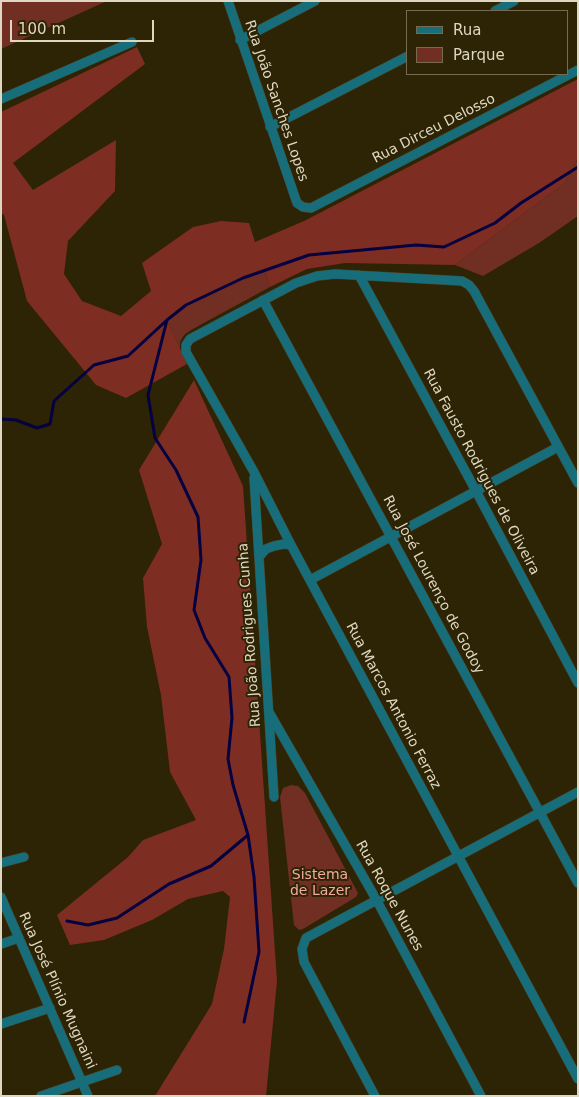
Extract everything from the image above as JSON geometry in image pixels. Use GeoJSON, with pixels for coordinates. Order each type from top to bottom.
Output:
{"type":"FeatureCollection","features":[{"type":"Feature","properties":{"kind":"street","name":"Rua João Sanches Lopes"},"geometry":{"type":"LineString","coordinates":[[228,1],[297,203],[303,207]]}},
{"type":"Feature","properties":{"kind":"street"},"geometry":{"type":"LineString","coordinates":[[240,40],[315,1]]}},
{"type":"Feature","properties":{"kind":"street"},"geometry":{"type":"LineString","coordinates":[[497,10],[514,1]]}},
{"type":"Feature","properties":{"kind":"street"},"geometry":{"type":"LineString","coordinates":[[1,99],[132,42]]}},
{"type":"Feature","properties":{"kind":"street"},"geometry":{"type":"LineString","coordinates":[[270,127],[406,57]]}},
{"type":"Feature","properties":{"kind":"street","name":"Rua Dirceu Delosso"},"geometry":{"type":"LineString","coordinates":[[303,207],[311,208],[568,75]]}},
{"type":"Feature","properties":{"kind":"street"},"geometry":{"type":"LineString","coordinates":[[264,300],[296,282],[317,276],[335,274],[455,279],[469,285],[578,483]]}},
{"type":"Feature","properties":{"kind":"street","name":"Rua Fausto Rodrigues de Oliveira"},"geometry":{"type":"LineString","coordinates":[[359,275],[578,683]]}},
{"type":"Feature","properties":{"kind":"street","name":"Rua Marcos Antonio Ferraz"},"geometry":{"type":"LineString","coordinates":[[264,300],[190,339],[186,345],[186,352],[254,472],[291,545],[578,1079]]}},
{"type":"Feature","properties":{"kind":"street","name":"Rua José Lourenço de Godoy"},"geometry":{"type":"LineString","coordinates":[[264,300],[578,883]]}},
{"type":"Feature","properties":{"kind":"street"},"geometry":{"type":"LineString","coordinates":[[310,580],[558,447]]}},
{"type":"Feature","properties":{"kind":"street","name":"Rua João Rodrigues Cunha"},"geometry":{"type":"LineString","coordinates":[[254,472],[274,797]]}},
{"type":"Feature","properties":{"kind":"street"},"geometry":{"type":"LineString","coordinates":[[259,557],[266,549],[284,544],[291,545]]}},
{"type":"Feature","properties":{"kind":"street","name":"Rua Roque Nunes"},"geometry":{"type":"LineString","coordinates":[[269,712],[376,900],[481,1096]]}},
{"type":"Feature","properties":{"kind":"street"},"geometry":{"type":"LineString","coordinates":[[375,1096],[304,962],[302,950],[306,938],[578,792]]}},
{"type":"Feature","properties":{"kind":"street"},"geometry":{"type":"LineString","coordinates":[[1,864],[24,857]]}},
{"type":"Feature","properties":{"kind":"street","name":"Rua José Plínio Mugnaini"},"geometry":{"type":"LineString","coordinates":[[1,897],[88,1096]]}},
{"type":"Feature","properties":{"kind":"street"},"geometry":{"type":"LineString","coordinates":[[1,944],[19,938]]}},
{"type":"Feature","properties":{"kind":"street"},"geometry":{"type":"LineString","coordinates":[[1,1024],[50,1008]]}},
{"type":"Feature","properties":{"kind":"street"},"geometry":{"type":"LineString","coordinates":[[41,1096],[117,1070]]}},
{"type":"Feature","properties":{"kind":"green space"},"geometry":{"type":"Polygon","coordinates":[[[1,1],[107,1],[1,49],[1,1]]]}},
{"type":"Feature","properties":{"kind":"green space"},"geometry":{"type":"Polygon","coordinates":[[[578,158],[578,216],[539,243],[483,276],[455,265],[565,183],[578,158]]]}},
{"type":"Feature","properties":{"kind":"green space"},"geometry":{"type":"Polygon","coordinates":[[[265,271],[270,287],[191,330],[184,335],[180,342],[180,349],[167,320],[186,305],[243,278],[265,271]]]}},
{"type":"Feature","properties":{"kind":"green space","name":"Sistema de Lazer"},"geometry":{"type":"Polygon","coordinates":[[[291,785],[298,786],[305,793],[358,893],[356,897],[299,930],[294,925],[280,797],[283,788],[291,785]]]}},
{"type":"Feature","properties":{"kind":"shaded area"},"geometry":{"type":"Polygon","coordinates":[[[137,47],[145,64],[13,163],[33,190],[116,140],[115,191],[68,241],[64,274],[82,301],[121,316],[151,291],[142,263],[193,227],[221,221],[249,223],[255,242],[304,221],[578,79],[578,158],[565,183],[455,265],[345,263],[307,269],[270,287],[265,271],[243,278],[186,305],[167,320],[187,364],[126,398],[96,385],[27,301],[4,215],[1,213],[1,112],[137,47]]]}},
{"type":"Feature","properties":{"kind":"shaded area"},"geometry":{"type":"Polygon","coordinates":[[[194,380],[243,486],[277,981],[266,1096],[155,1096],[212,1004],[224,949],[230,897],[223,891],[188,899],[152,920],[104,940],[70,945],[57,915],[128,857],[143,840],[196,820],[170,772],[161,695],[147,627],[143,578],[162,544],[139,470],[194,380]]]}},
{"type":"Feature","properties":{"kind":"waterway"},"geometry":{"type":"LineString","coordinates":[[1,419],[16,420],[37,428],[50,424],[54,401],[94,365],[128,356],[186,305],[243,278],[309,255],[416,245],[444,247],[495,223],[521,203],[578,167]]}},
{"type":"Feature","properties":{"kind":"waterway"},"geometry":{"type":"LineString","coordinates":[[167,320],[148,395],[155,438],[176,470],[198,517],[201,560],[194,610],[205,638],[229,677],[232,718],[228,759],[233,785],[248,835],[254,877],[259,952],[244,1022]]}},
{"type":"Feature","properties":{"kind":"waterway"},"geometry":{"type":"LineString","coordinates":[[67,921],[88,925],[117,918],[169,884],[211,866],[248,835]]}}]}
